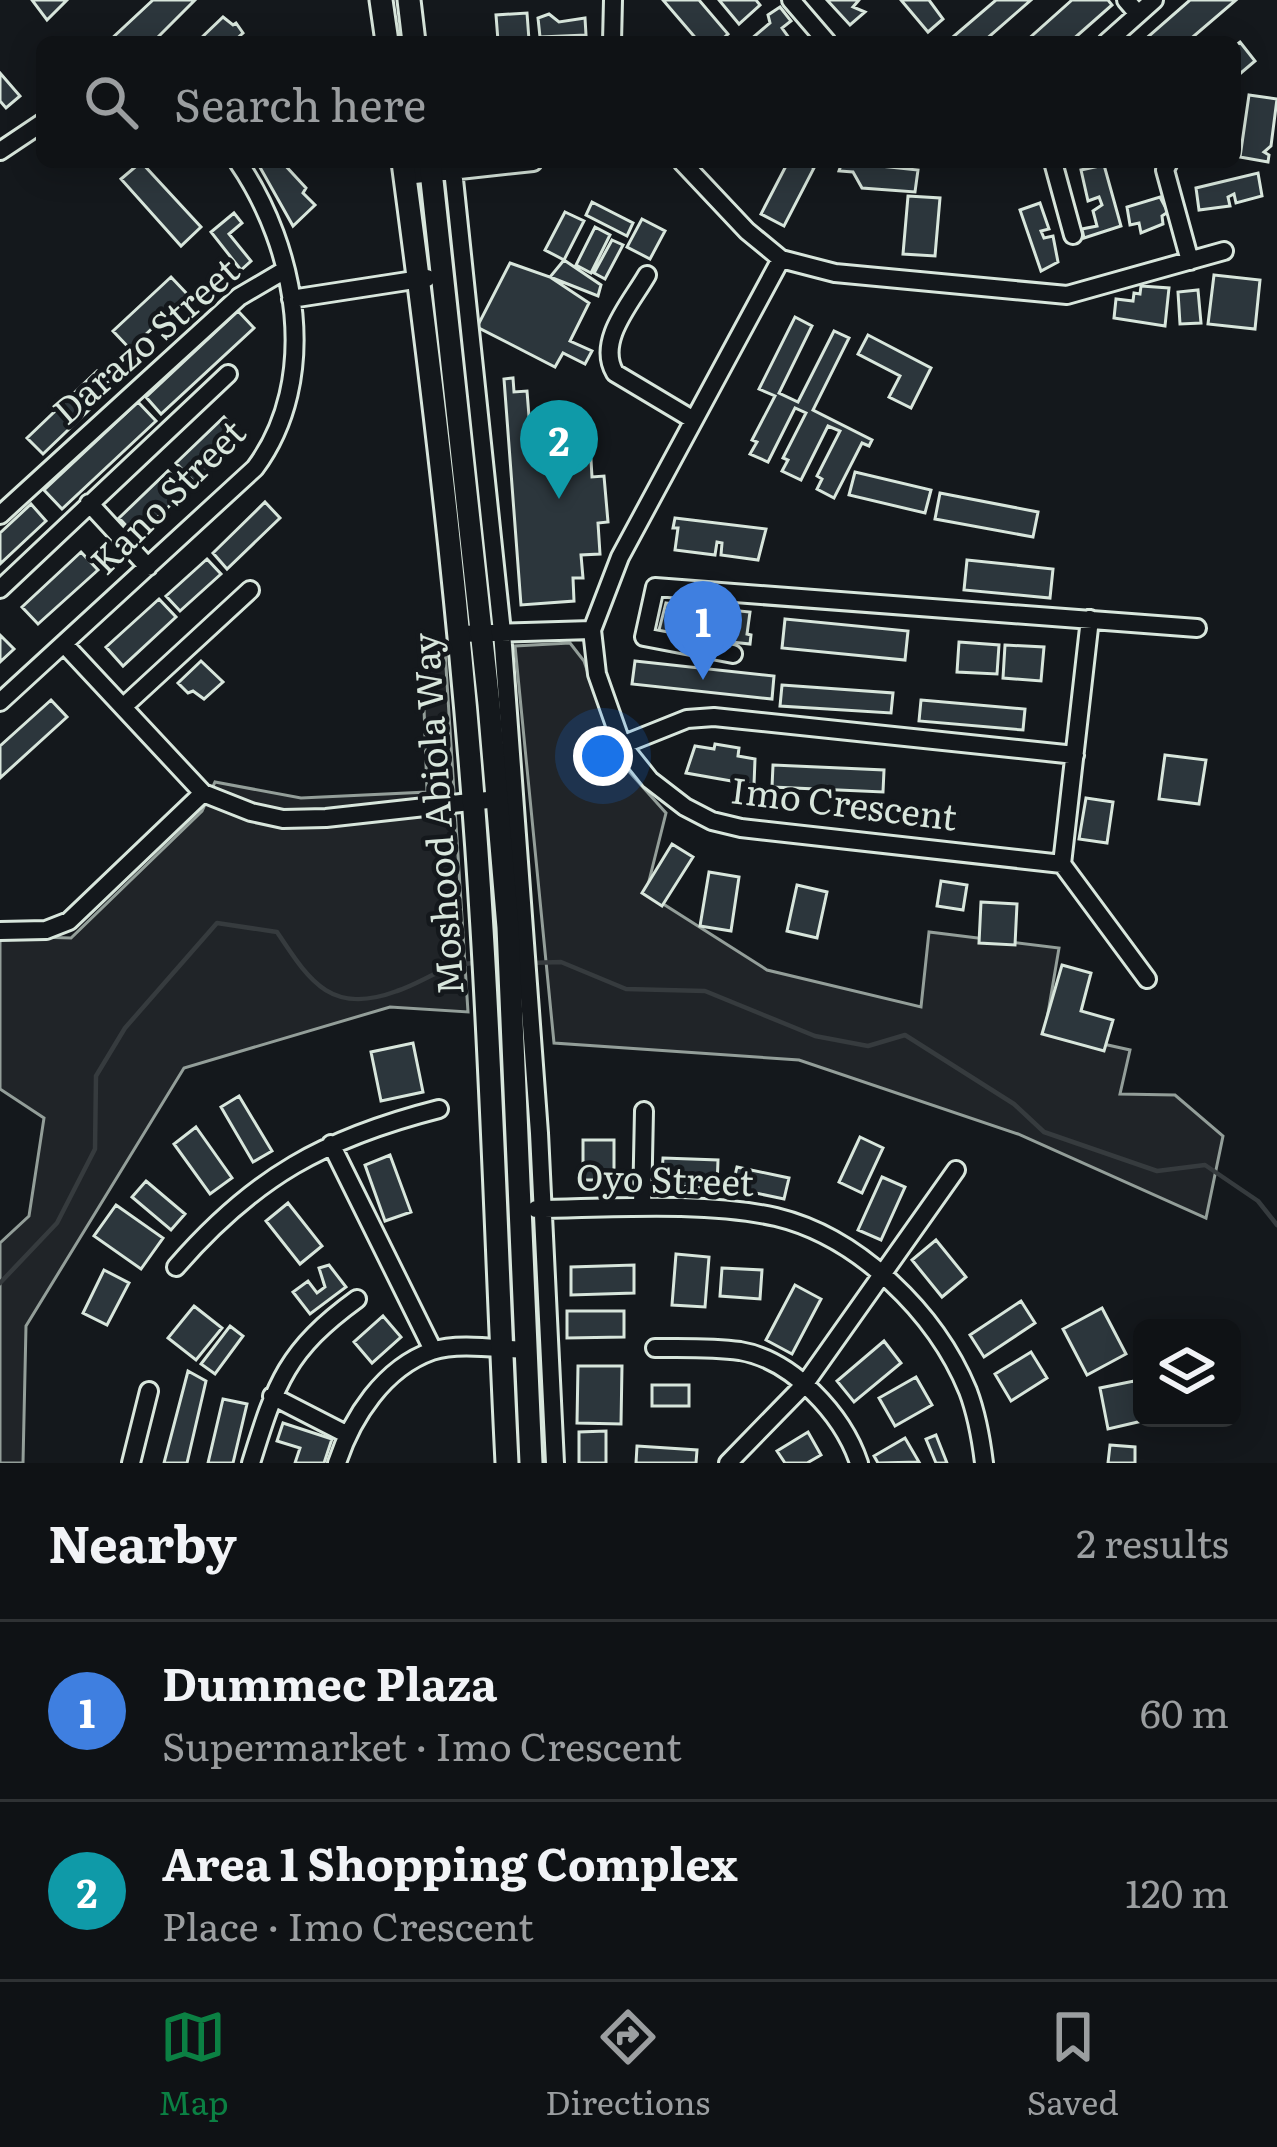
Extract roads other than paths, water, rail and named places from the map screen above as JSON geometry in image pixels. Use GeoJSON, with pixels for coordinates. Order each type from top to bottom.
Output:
{"type":"FeatureCollection","features":[{"type":"Feature","properties":{"kind":"main road"},"geometry":{"type":"LineString","coordinates":[[381,0],[386,36]]}},
{"type":"Feature","properties":{"kind":"main road"},"geometry":{"type":"LineString","coordinates":[[409,0],[413,36]]}},
{"type":"Feature","properties":{"kind":"main road","name":"Moshood Abiola Way"},"geometry":{"type":"LineString","coordinates":[[438,168],[443,275],[497,799],[532,1209],[526,1350],[531,1463]]}},
{"type":"Feature","properties":{"kind":"main road","name":"Moshood Abiola Way"},"geometry":{"type":"LineString","coordinates":[[404,169],[417,279],[480,633],[472,800],[507,1463]]}},
{"type":"Feature","properties":{"kind":"street"},"geometry":{"type":"LineString","coordinates":[[612,36],[613,0]]}},
{"type":"Feature","properties":{"kind":"street"},"geometry":{"type":"LineString","coordinates":[[791,0],[822,36]]}},
{"type":"Feature","properties":{"kind":"street"},"geometry":{"type":"LineString","coordinates":[[1111,36],[1132,7],[1154,0]]}},
{"type":"Feature","properties":{"kind":"street"},"geometry":{"type":"LineString","coordinates":[[0,151],[36,127]]}},
{"type":"Feature","properties":{"kind":"street","name":"Kano Street"},"geometry":{"type":"LineString","coordinates":[[0,701],[255,468],[269,449],[292,377],[291,299],[274,226],[242,168]]}},
{"type":"Feature","properties":{"kind":"street"},"geometry":{"type":"LineString","coordinates":[[404,169],[438,168],[480,633],[526,963],[532,1209],[554,1463]]}},
{"type":"Feature","properties":{"kind":"street"},"geometry":{"type":"LineString","coordinates":[[688,168],[781,260],[835,273],[1054,296],[1097,289],[1224,250]]}},
{"type":"Feature","properties":{"kind":"street"},"geometry":{"type":"LineString","coordinates":[[1055,168],[1073,235]]}},
{"type":"Feature","properties":{"kind":"street"},"geometry":{"type":"LineString","coordinates":[[1166,168],[1190,261]]}},
{"type":"Feature","properties":{"kind":"street"},"geometry":{"type":"LineString","coordinates":[[480,633],[592,630],[620,557],[781,260]]}},
{"type":"Feature","properties":{"kind":"street","name":"Darazo Street"},"geometry":{"type":"LineString","coordinates":[[0,515],[239,297],[284,269]]}},
{"type":"Feature","properties":{"kind":"street"},"geometry":{"type":"LineString","coordinates":[[291,299],[443,275]]}},
{"type":"Feature","properties":{"kind":"street"},"geometry":{"type":"LineString","coordinates":[[647,275],[609,342],[610,364],[616,373],[692,419]]}},
{"type":"Feature","properties":{"kind":"street"},"geometry":{"type":"LineString","coordinates":[[0,589],[228,374]]}},
{"type":"Feature","properties":{"kind":"street"},"geometry":{"type":"LineString","coordinates":[[89,503],[148,567]]}},
{"type":"Feature","properties":{"kind":"street"},"geometry":{"type":"LineString","coordinates":[[733,654],[644,638],[655,587],[1197,628]]}},
{"type":"Feature","properties":{"kind":"street"},"geometry":{"type":"LineString","coordinates":[[123,707],[250,590]]}},
{"type":"Feature","properties":{"kind":"street"},"geometry":{"type":"LineString","coordinates":[[1090,619],[1062,864],[1147,979]]}},
{"type":"Feature","properties":{"kind":"street","name":"Imo Crescent"},"geometry":{"type":"LineString","coordinates":[[592,630],[597,674],[622,745],[667,794],[712,821],[754,830],[1062,864]]}},
{"type":"Feature","properties":{"kind":"street"},"geometry":{"type":"LineString","coordinates":[[64,644],[203,793],[283,819],[387,814],[497,799]]}},
{"type":"Feature","properties":{"kind":"street"},"geometry":{"type":"LineString","coordinates":[[622,745],[687,719],[714,717],[1075,754]]}},
{"type":"Feature","properties":{"kind":"street"},"geometry":{"type":"LineString","coordinates":[[0,931],[46,930],[68,922],[203,793]]}},
{"type":"Feature","properties":{"kind":"street"},"geometry":{"type":"LineString","coordinates":[[176,1267],[214,1223],[294,1164],[381,1124],[440,1109]]}},
{"type":"Feature","properties":{"kind":"street"},"geometry":{"type":"LineString","coordinates":[[642,1207],[644,1111]]}},
{"type":"Feature","properties":{"kind":"street"},"geometry":{"type":"LineString","coordinates":[[331,1144],[434,1350]]}},
{"type":"Feature","properties":{"kind":"street"},"geometry":{"type":"LineString","coordinates":[[728,1463],[804,1385],[956,1170]]}},
{"type":"Feature","properties":{"kind":"street","name":"Oyo Street"},"geometry":{"type":"LineString","coordinates":[[497,1210],[642,1207],[778,1218],[852,1251],[884,1276],[931,1330],[967,1388],[984,1463]]}},
{"type":"Feature","properties":{"kind":"street"},"geometry":{"type":"LineString","coordinates":[[251,1463],[272,1396],[290,1362],[315,1330],[356,1298]]}},
{"type":"Feature","properties":{"kind":"street"},"geometry":{"type":"LineString","coordinates":[[655,1348],[762,1357],[804,1385],[851,1438],[860,1463]]}},
{"type":"Feature","properties":{"kind":"street"},"geometry":{"type":"LineString","coordinates":[[338,1463],[346,1434],[396,1372],[434,1350],[526,1350]]}},
{"type":"Feature","properties":{"kind":"street"},"geometry":{"type":"LineString","coordinates":[[131,1463],[149,1391]]}},
{"type":"Feature","properties":{"kind":"street"},"geometry":{"type":"LineString","coordinates":[[272,1396],[346,1434]]}},
{"type":"Feature","properties":{"kind":"waterway"},"geometry":{"type":"LineString","coordinates":[[0,1283],[57,1223],[95,1149],[96,1076],[125,1028],[217,923],[277,932],[311,978],[338,996],[354,999],[374,998],[475,963]]}},
{"type":"Feature","properties":{"kind":"waterway"},"geometry":{"type":"LineString","coordinates":[[529,963],[561,962],[626,989],[705,991],[815,1036],[868,1046],[905,1035],[1014,1104],[1044,1132],[1157,1171],[1205,1165],[1258,1201],[1277,1225]]}},
{"type":"Feature","properties":{"kind":"place","name":"Area 1 Shopping Complex"},"geometry":{"type":"Point","coordinates":[559,499]}},
{"type":"Feature","properties":{"kind":"place","name":"Dummec Plaza"},"geometry":{"type":"Point","coordinates":[703,680]}}]}
